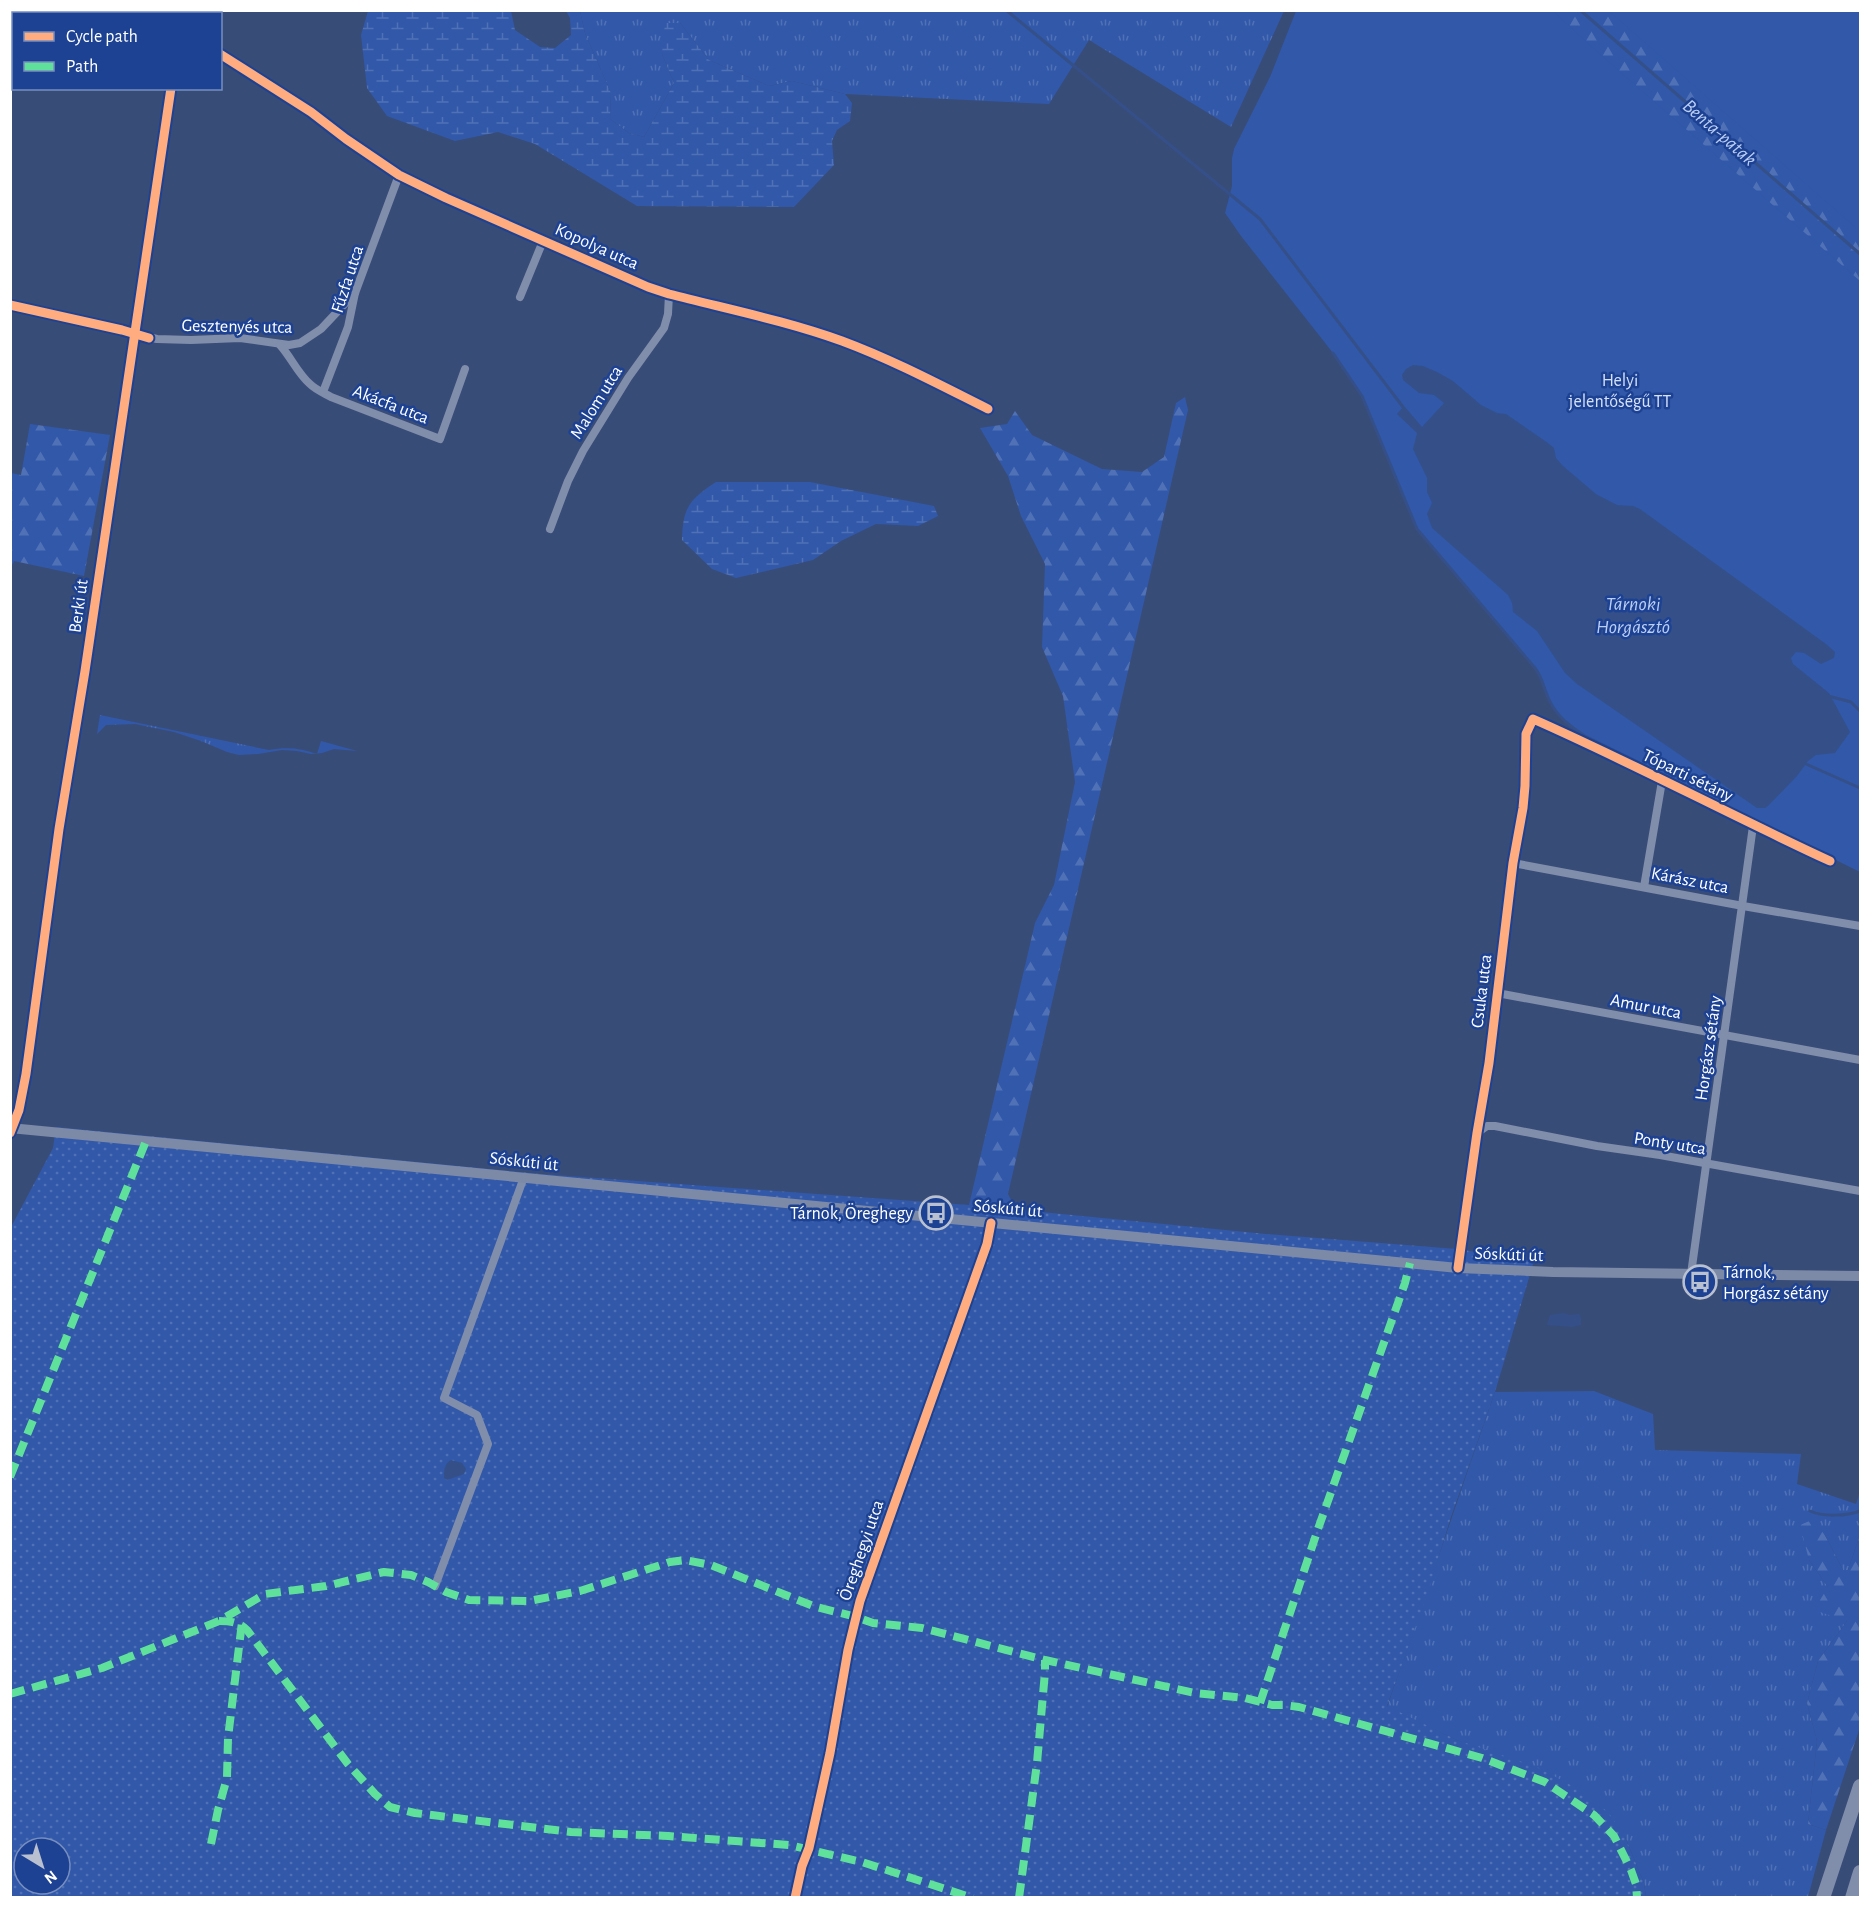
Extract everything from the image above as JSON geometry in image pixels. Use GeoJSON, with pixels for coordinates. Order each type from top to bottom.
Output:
{"type":"FeatureCollection","features":[{"type":"Feature","properties":{"kind":"highway"},"geometry":{"type":"LineString","coordinates":[[1823,1898],[1860,1786]]}},
{"type":"Feature","properties":{"kind":"highway"},"geometry":{"type":"LineString","coordinates":[[1852,1898],[1860,1872]]}},
{"type":"Feature","properties":{"kind":"main road","name":"Sóskúti út"},"geometry":{"type":"LineString","coordinates":[[11,1130],[524,1177],[1458,1268],[1860,1276]]}},
{"type":"Feature","properties":{"kind":"street","name":"Kopolya utca"},"geometry":{"type":"LineString","coordinates":[[222,55],[303,107],[345,139],[399,175],[446,198],[669,294],[817,332],[842,341],[917,373],[988,410]]}},
{"type":"Feature","properties":{"kind":"street","name":"Berki út"},"geometry":{"type":"LineString","coordinates":[[11,1130],[19,1110],[26,1074],[59,829],[85,670],[171,90]]}},
{"type":"Feature","properties":{"kind":"street","name":"Fűzfa utca"},"geometry":{"type":"LineString","coordinates":[[323,392],[348,327],[355,293],[399,175]]}},
{"type":"Feature","properties":{"kind":"street"},"geometry":{"type":"LineString","coordinates":[[520,297],[543,241]]}},
{"type":"Feature","properties":{"kind":"street","name":"Gesztenyés utca"},"geometry":{"type":"LineString","coordinates":[[10,305],[167,340],[240,338],[289,345],[300,343],[321,329],[355,293]]}},
{"type":"Feature","properties":{"kind":"street","name":"Malom utca"},"geometry":{"type":"LineString","coordinates":[[550,529],[582,451],[628,378],[664,328],[668,314],[669,294]]}},
{"type":"Feature","properties":{"kind":"street","name":"Akácfa utca"},"geometry":{"type":"LineString","coordinates":[[280,344],[309,384],[323,392],[440,439],[465,369]]}},
{"type":"Feature","properties":{"kind":"street","name":"Tóparti sétány"},"geometry":{"type":"LineString","coordinates":[[1533,719],[1830,861]]}},
{"type":"Feature","properties":{"kind":"street","name":"Csuka utca"},"geometry":{"type":"LineString","coordinates":[[1458,1268],[1489,1064],[1525,786],[1526,734],[1533,719]]}},
{"type":"Feature","properties":{"kind":"street"},"geometry":{"type":"LineString","coordinates":[[1644,886],[1662,781]]}},
{"type":"Feature","properties":{"kind":"street","name":"Horgász sétány"},"geometry":{"type":"LineString","coordinates":[[1691,1274],[1753,826]]}},
{"type":"Feature","properties":{"kind":"street","name":"Kárász utca"},"geometry":{"type":"LineString","coordinates":[[1514,863],[1860,926]]}},
{"type":"Feature","properties":{"kind":"street","name":"Amur utca"},"geometry":{"type":"LineString","coordinates":[[1497,993],[1860,1060]]}},
{"type":"Feature","properties":{"kind":"street","name":"Ponty utca"},"geometry":{"type":"LineString","coordinates":[[1477,1133],[1487,1126],[1495,1126],[1597,1146],[1860,1191]]}},
{"type":"Feature","properties":{"kind":"street"},"geometry":{"type":"LineString","coordinates":[[435,1586],[488,1444],[477,1415],[444,1398],[524,1177]]}},
{"type":"Feature","properties":{"kind":"street","name":"Öreghegyi utca"},"geometry":{"type":"LineString","coordinates":[[795,1898],[826,1774],[848,1650],[860,1601],[987,1244],[991,1223]]}},
{"type":"Feature","properties":{"kind":"green space"},"geometry":{"type":"Polygon","coordinates":[[[368,11],[511,11],[515,30],[540,47],[555,48],[571,35],[570,18],[566,11],[580,11],[585,33],[611,93],[610,119],[629,133],[644,137],[674,83],[662,54],[665,23],[680,23],[709,60],[769,86],[792,81],[845,94],[852,103],[850,121],[837,130],[832,141],[834,165],[794,207],[637,206],[535,144],[498,132],[455,141],[387,116],[367,88],[361,35],[368,11]]]}},
{"type":"Feature","properties":{"kind":"green space"},"geometry":{"type":"Polygon","coordinates":[[[580,11],[1284,11],[1231,127],[1089,40],[1049,104],[845,94],[792,81],[769,86],[709,60],[680,23],[662,54],[674,83],[644,137],[629,133],[610,119],[611,93],[585,33],[580,11]]]}},
{"type":"Feature","properties":{"kind":"green space","name":"Helyi jelentőségű TT"},"geometry":{"type":"Polygon","coordinates":[[[1296,11],[1553,11],[1860,281],[1860,872],[1573,728],[1553,708],[1535,668],[1417,529],[1362,396],[1333,353],[1225,213],[1232,186],[1234,149],[1270,77],[1296,11]]]}},
{"type":"Feature","properties":{"kind":"green space"},"geometry":{"type":"Polygon","coordinates":[[[1509,11],[1803,11],[1860,139],[1860,377],[1509,11]]]}},
{"type":"Feature","properties":{"kind":"green space"},"geometry":{"type":"Polygon","coordinates":[[[1609,11],[1860,11],[1860,232],[1855,227],[1609,11]]]}},
{"type":"Feature","properties":{"kind":"green space"},"geometry":{"type":"Polygon","coordinates":[[[1185,397],[1188,410],[1008,1194],[1016,1210],[969,1205],[1035,923],[1054,885],[1075,782],[1063,696],[1042,647],[1045,564],[1021,516],[1008,476],[980,428],[1007,424],[1015,411],[1032,435],[1102,469],[1142,472],[1164,457],[1176,403],[1185,397]]]}},
{"type":"Feature","properties":{"kind":"green space"},"geometry":{"type":"Polygon","coordinates":[[[30,424],[110,435],[84,576],[14,561],[11,567],[11,473],[21,475],[30,424]]]}},
{"type":"Feature","properties":{"kind":"green space"},"geometry":{"type":"Polygon","coordinates":[[[716,482],[810,482],[934,506],[938,516],[918,526],[876,524],[841,541],[813,560],[736,578],[712,569],[682,540],[684,520],[689,505],[699,494],[716,482]]]}},
{"type":"Feature","properties":{"kind":"green space"},"geometry":{"type":"Polygon","coordinates":[[[100,715],[269,750],[293,749],[305,750],[316,754],[282,750],[239,755],[174,732],[135,724],[106,725],[97,734],[100,715]]]}},
{"type":"Feature","properties":{"kind":"green space"},"geometry":{"type":"Polygon","coordinates":[[[321,741],[357,751],[334,749],[317,753],[321,741]]]}},
{"type":"Feature","properties":{"kind":"green space"},"geometry":{"type":"Polygon","coordinates":[[[56,1127],[541,1174],[969,1205],[1266,1234],[1457,1249],[1534,1261],[1495,1392],[1387,1706],[1457,1740],[1537,1767],[1578,1789],[1608,1812],[1625,1837],[1644,1883],[1646,1897],[11,1898],[11,1227],[53,1148],[56,1127]]]}},
{"type":"Feature","properties":{"kind":"green space"},"geometry":{"type":"Polygon","coordinates":[[[1594,1391],[1653,1414],[1655,1450],[1801,1454],[1797,1484],[1856,1504],[1860,1492],[1860,1535],[1848,1570],[1843,1570],[1825,1535],[1809,1560],[1828,1587],[1847,1621],[1818,1661],[1807,1703],[1817,1741],[1808,1824],[1826,1830],[1808,1897],[1646,1897],[1644,1883],[1625,1837],[1457,1740],[1387,1707],[1495,1392],[1594,1391]]]}},
{"type":"Feature","properties":{"kind":"green space"},"geometry":{"type":"Polygon","coordinates":[[[1812,1520],[1825,1535],[1843,1570],[1848,1570],[1860,1535],[1860,1727],[1826,1830],[1808,1824],[1817,1741],[1807,1703],[1818,1661],[1847,1621],[1814,1610],[1828,1587],[1809,1560],[1800,1525],[1812,1520]]]}},
{"type":"Feature","properties":{"kind":"water","name":"Tárnoki Horgásztó"},"geometry":{"type":"Polygon","coordinates":[[[1413,365],[1423,366],[1437,372],[1453,381],[1481,405],[1497,413],[1506,414],[1554,448],[1556,458],[1563,466],[1596,494],[1617,505],[1640,509],[1835,652],[1834,658],[1821,664],[1804,653],[1796,652],[1791,658],[1793,664],[1829,693],[1850,732],[1835,753],[1816,755],[1768,806],[1757,808],[1577,684],[1565,673],[1537,631],[1513,612],[1508,595],[1432,528],[1427,514],[1432,503],[1427,492],[1427,478],[1413,449],[1417,433],[1397,414],[1405,407],[1422,427],[1444,403],[1434,395],[1419,393],[1403,380],[1402,375],[1406,369],[1413,365]]]}},
{"type":"Feature","properties":{"kind":"water"},"geometry":{"type":"Polygon","coordinates":[[[1579,1314],[1581,1325],[1572,1327],[1547,1325],[1550,1315],[1579,1314]]]}},
{"type":"Feature","properties":{"kind":"water"},"geometry":{"type":"Polygon","coordinates":[[[451,1460],[462,1463],[466,1469],[464,1474],[447,1480],[444,1478],[444,1470],[451,1460]]]}},
{"type":"Feature","properties":{"kind":"waterway"},"geometry":{"type":"LineString","coordinates":[[1006,10],[1260,219],[1403,407]]}},
{"type":"Feature","properties":{"kind":"waterway","name":"Benta-patak"},"geometry":{"type":"LineString","coordinates":[[1580,10],[1860,254]]}},
{"type":"Feature","properties":{"kind":"waterway"},"geometry":{"type":"LineString","coordinates":[[1333,353],[1362,396],[1417,529],[1535,668],[1550,702],[1558,713],[1585,736],[1746,816]]}},
{"type":"Feature","properties":{"kind":"waterway"},"geometry":{"type":"LineString","coordinates":[[1828,696],[1851,702],[1860,711]]}},
{"type":"Feature","properties":{"kind":"waterway"},"geometry":{"type":"LineString","coordinates":[[1806,764],[1860,788]]}},
{"type":"Feature","properties":{"kind":"waterway"},"geometry":{"type":"LineString","coordinates":[[1810,1511],[1835,1515],[1860,1511]]}},
{"type":"Feature","properties":{"kind":"marked path"},"geometry":{"type":"LineString","coordinates":[[10,1477],[146,1141]]}},
{"type":"Feature","properties":{"kind":"marked path"},"geometry":{"type":"LineString","coordinates":[[1260,1703],[1410,1263]]}},
{"type":"Feature","properties":{"kind":"marked path"},"geometry":{"type":"LineString","coordinates":[[10,1694],[102,1668],[219,1621],[265,1594],[326,1586],[384,1572],[411,1575],[469,1600],[529,1601],[580,1591],[670,1562],[685,1560],[711,1565],[813,1606],[873,1623],[922,1628],[1045,1660],[1195,1693],[1299,1707],[1482,1758],[1545,1782],[1594,1815],[1614,1836],[1631,1870],[1636,1884],[1637,1898]]}},
{"type":"Feature","properties":{"kind":"marked path"},"geometry":{"type":"LineString","coordinates":[[219,1621],[234,1622],[247,1630],[348,1764],[390,1807],[415,1813],[571,1832],[789,1845],[862,1862],[973,1898]]}},
{"type":"Feature","properties":{"kind":"marked path"},"geometry":{"type":"LineString","coordinates":[[211,1844],[227,1778],[228,1738],[242,1622]]}},
{"type":"Feature","properties":{"kind":"marked path"},"geometry":{"type":"LineString","coordinates":[[1019,1898],[1037,1763],[1045,1660]]}},
{"type":"Feature","properties":{"kind":"cycle path"},"geometry":{"type":"LineString","coordinates":[[222,55],[311,112],[399,175],[446,198],[648,287],[778,321],[861,348],[988,409]]}},
{"type":"Feature","properties":{"kind":"cycle path"},"geometry":{"type":"LineString","coordinates":[[10,1133],[19,1110],[26,1074],[59,829],[85,671],[171,90]]}},
{"type":"Feature","properties":{"kind":"cycle path"},"geometry":{"type":"LineString","coordinates":[[10,305],[149,338]]}},
{"type":"Feature","properties":{"kind":"cycle path"},"geometry":{"type":"LineString","coordinates":[[1458,1268],[1489,1063],[1513,863],[1523,808],[1526,734],[1533,719],[1830,861]]}},
{"type":"Feature","properties":{"kind":"cycle path"},"geometry":{"type":"LineString","coordinates":[[795,1898],[802,1866],[809,1848],[830,1753],[848,1650],[860,1601],[987,1244],[991,1223]]}},
{"type":"Feature","properties":{"kind":"place","name":"Tárnok, Öreghegy"},"geometry":{"type":"Point","coordinates":[936,1213]}},
{"type":"Feature","properties":{"kind":"place","name":"Tárnok, Horgász sétány"},"geometry":{"type":"Point","coordinates":[1700,1282]}}]}
